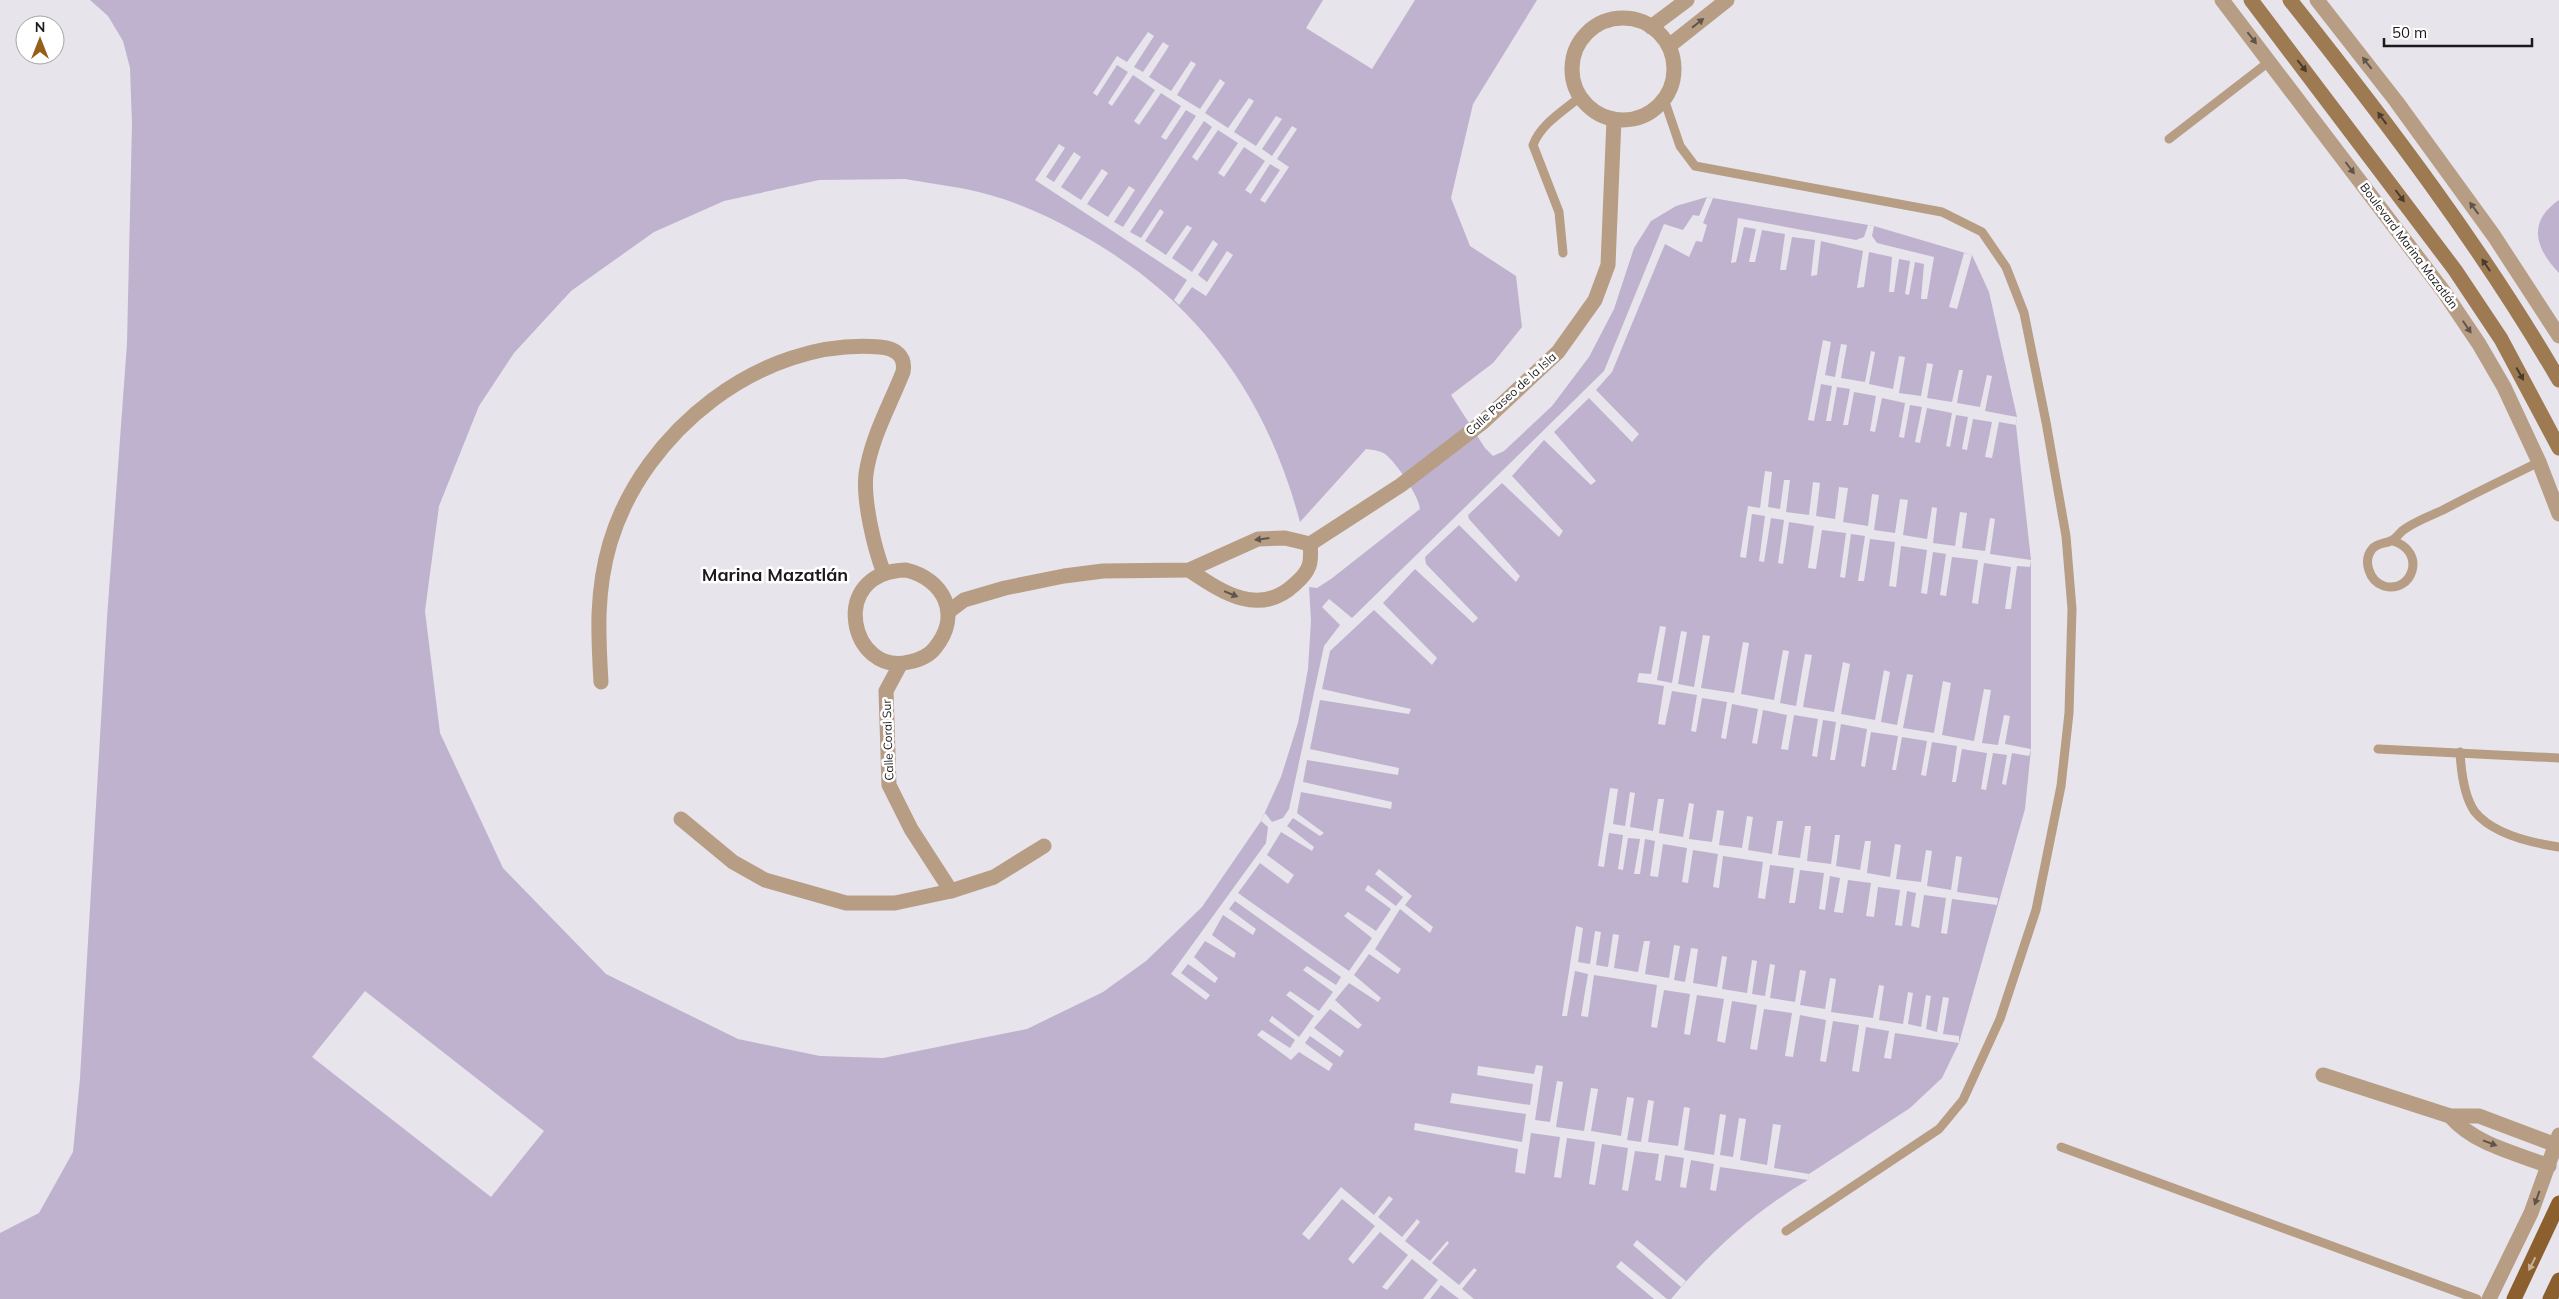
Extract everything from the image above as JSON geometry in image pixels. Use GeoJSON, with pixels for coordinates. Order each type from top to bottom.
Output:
{"type":"FeatureCollection","features":[{"type":"Feature","properties":{"kind":"main road","name":"Boulevard Marina Mazatlán"},"geometry":{"type":"LineString","coordinates":[[2250,0],[2455,270],[2501,339],[2559,448]]}},
{"type":"Feature","properties":{"kind":"main road"},"geometry":{"type":"LineString","coordinates":[[2290,0],[2374,108],[2466,235],[2529,329],[2559,380]]}},
{"type":"Feature","properties":{"kind":"main road"},"geometry":{"type":"LineString","coordinates":[[2514,1299],[2541,1246],[2559,1203]]}},
{"type":"Feature","properties":{"kind":"main road"},"geometry":{"type":"LineString","coordinates":[[2550,1299],[2559,1280]]}},
{"type":"Feature","properties":{"kind":"street"},"geometry":{"type":"LineString","coordinates":[[1651,27],[1687,0]]}},
{"type":"Feature","properties":{"kind":"street"},"geometry":{"type":"LineString","coordinates":[[1669,46],[1727,0]]}},
{"type":"Feature","properties":{"kind":"street","name":"Boulevard Marina Mazatlán"},"geometry":{"type":"LineString","coordinates":[[2222,0],[2444,292],[2479,344],[2504,387],[2539,462],[2559,514]]}},
{"type":"Feature","properties":{"kind":"street"},"geometry":{"type":"LineString","coordinates":[[2317,0],[2396,101],[2488,228],[2559,336]]}},
{"type":"Feature","properties":{"kind":"street"},"geometry":{"type":"LineString","coordinates":[[1620,18],[1637,20],[1651,27],[1669,46],[1674,59],[1671,87],[1664,99],[1642,116],[1628,120],[1614,119],[1599,114],[1580,97],[1572,74],[1573,58],[1579,43],[1590,30],[1604,22],[1620,18]]}},
{"type":"Feature","properties":{"kind":"street","name":"Calle Paseo de la Isla"},"geometry":{"type":"LineString","coordinates":[[1310,544],[1402,484],[1484,422],[1558,352],[1594,300],[1608,265],[1614,119]]}},
{"type":"Feature","properties":{"kind":"street"},"geometry":{"type":"LineString","coordinates":[[601,682],[597,617],[601,579],[610,542],[624,507],[640,475],[671,437],[708,402],[748,377],[792,358],[829,349],[873,346],[890,347],[900,354],[905,363],[872,446],[866,476],[874,547],[884,573]]}},
{"type":"Feature","properties":{"kind":"street"},"geometry":{"type":"LineString","coordinates":[[948,612],[964,600],[1005,588],[1064,576],[1103,571],[1189,570],[1258,539],[1285,538],[1310,544],[1311,557],[1306,574],[1286,592],[1267,600],[1235,597],[1189,570]]}},
{"type":"Feature","properties":{"kind":"street"},"geometry":{"type":"LineString","coordinates":[[906,570],[929,579],[942,594],[948,612],[947,626],[942,640],[932,652],[920,660],[900,665],[878,658],[868,650],[856,628],[856,603],[862,591],[884,573],[906,570]]}},
{"type":"Feature","properties":{"kind":"street","name":"Calle Coral Sur"},"geometry":{"type":"LineString","coordinates":[[900,665],[886,691],[888,785],[911,830],[951,891]]}},
{"type":"Feature","properties":{"kind":"street"},"geometry":{"type":"LineString","coordinates":[[681,819],[733,862],[765,880],[846,903],[895,904],[951,891],[994,877],[1044,846]]}},
{"type":"Feature","properties":{"kind":"street"},"geometry":{"type":"LineString","coordinates":[[2323,1075],[2450,1116],[2479,1116],[2557,1140],[2531,1213],[2489,1299]]}},
{"type":"Feature","properties":{"kind":"street"},"geometry":{"type":"LineString","coordinates":[[2450,1116],[2459,1127],[2472,1136],[2549,1166]]}},
{"type":"Feature","properties":{"kind":"lane"},"geometry":{"type":"LineString","coordinates":[[2169,139],[2270,61]]}},
{"type":"Feature","properties":{"kind":"lane"},"geometry":{"type":"LineString","coordinates":[[1563,253],[1559,212],[1554,195],[1535,156],[1533,145],[1536,136],[1547,124],[1580,97]]}},
{"type":"Feature","properties":{"kind":"lane"},"geometry":{"type":"LineString","coordinates":[[1664,99],[1680,146],[1695,166],[1942,212],[1982,232],[2006,267],[2024,313],[2066,536],[2072,609],[2069,713],[2060,786],[2036,910],[2000,1019],[1963,1100],[1939,1128],[1786,1231]]}},
{"type":"Feature","properties":{"kind":"lane"},"geometry":{"type":"LineString","coordinates":[[2392,541],[2403,544],[2411,552],[2414,562],[2412,573],[2405,582],[2395,586],[2384,586],[2374,580],[2368,570],[2368,559],[2372,549],[2382,542],[2392,541],[2403,530],[2539,462]]}},
{"type":"Feature","properties":{"kind":"lane"},"geometry":{"type":"LineString","coordinates":[[2378,749],[2559,758]]}},
{"type":"Feature","properties":{"kind":"lane"},"geometry":{"type":"LineString","coordinates":[[2460,752],[2462,779],[2475,812],[2500,831],[2534,844],[2559,847]]}},
{"type":"Feature","properties":{"kind":"lane"},"geometry":{"type":"LineString","coordinates":[[2061,1146],[2477,1299]]}},
{"type":"Feature","properties":{"kind":"shaded area"},"geometry":{"type":"Polygon","coordinates":[[[90,0],[1537,0],[1473,104],[1451,198],[1470,246],[1516,276],[1522,327],[1493,363],[1451,395],[1485,448],[1493,456],[1504,451],[1552,406],[1589,357],[1614,309],[1634,248],[1651,221],[1676,206],[1707,197],[1874,226],[1972,255],[1989,292],[2017,417],[2016,425],[2031,560],[2031,749],[2025,809],[1959,1043],[1942,1078],[1910,1108],[1809,1174],[1808,1180],[1788,1192],[1752,1219],[1701,1265],[1671,1299],[0,1299],[0,1233],[39,1213],[73,1152],[80,1078],[107,618],[127,343],[132,124],[130,68],[123,41],[108,16],[90,0]],[[905,179],[819,180],[724,201],[654,232],[571,291],[514,353],[479,406],[439,506],[425,611],[440,733],[503,868],[606,974],[738,1039],[820,1056],[883,1058],[1027,1029],[1103,992],[1146,961],[1202,907],[1261,821],[1281,777],[1298,723],[1308,669],[1311,621],[1309,587],[1317,588],[1331,579],[1420,509],[1416,496],[1401,471],[1390,458],[1376,450],[1366,449],[1300,522],[1286,476],[1268,432],[1246,392],[1221,354],[1192,320],[1159,288],[1121,260],[1080,234],[1036,212],[980,192],[905,179]]]}},
{"type":"Feature","properties":{"kind":"shaded area"},"geometry":{"type":"Polygon","coordinates":[[[2559,200],[2559,273],[2544,254],[2538,235],[2542,217],[2559,200]]]}},
{"type":"Feature","properties":{"kind":"pier"},"geometry":{"type":"Polygon","coordinates":[[[1323,0],[1415,0],[1372,69],[1306,28],[1323,0]]]}},
{"type":"Feature","properties":{"kind":"pier"},"geometry":{"type":"Polygon","coordinates":[[[1148,32],[1154,36],[1134,67],[1143,72],[1163,42],[1169,46],[1149,77],[1171,91],[1191,61],[1196,64],[1177,95],[1200,109],[1220,79],[1225,83],[1205,113],[1228,128],[1249,98],[1254,101],[1234,132],[1256,146],[1276,116],[1282,119],[1262,149],[1272,156],[1292,126],[1297,129],[1277,159],[1289,167],[1265,203],[1260,200],[1280,170],[1270,164],[1251,194],[1245,190],[1265,161],[1244,147],[1224,177],[1218,173],[1238,143],[1218,130],[1197,161],[1192,157],[1212,127],[1204,121],[1130,232],[1141,238],[1160,209],[1164,212],[1145,241],[1166,255],[1187,225],[1192,228],[1172,258],[1192,272],[1213,240],[1218,244],[1198,275],[1207,282],[1227,251],[1233,255],[1206,296],[1192,287],[1179,305],[1174,300],[1187,280],[1035,180],[1059,144],[1065,148],[1046,177],[1054,182],[1074,152],[1081,157],[1061,187],[1081,200],[1102,169],[1108,173],[1087,204],[1108,217],[1129,186],[1135,190],[1114,222],[1123,227],[1196,116],[1186,110],[1166,140],[1161,137],[1181,106],[1161,93],[1139,125],[1134,121],[1155,90],[1133,75],[1112,106],[1108,103],[1128,72],[1117,65],[1097,96],[1093,93],[1117,56],[1127,62],[1148,32]]]}},
{"type":"Feature","properties":{"kind":"pier"},"geometry":{"type":"Polygon","coordinates":[[[1707,197],[1713,198],[1703,223],[1707,225],[1702,242],[1696,241],[1689,257],[1665,244],[1612,372],[1596,390],[1639,434],[1632,442],[1589,398],[1554,432],[1596,481],[1591,485],[1544,440],[1512,476],[1563,531],[1559,537],[1502,483],[1468,515],[1469,519],[1520,576],[1516,582],[1459,525],[1425,557],[1426,564],[1478,618],[1473,623],[1415,569],[1383,603],[1437,658],[1432,665],[1374,610],[1330,651],[1322,689],[1411,709],[1409,714],[1320,700],[1310,749],[1399,768],[1398,775],[1307,760],[1303,782],[1392,802],[1391,809],[1301,792],[1297,813],[1324,833],[1320,836],[1293,818],[1287,826],[1314,847],[1312,851],[1281,832],[1267,855],[1294,875],[1288,884],[1260,863],[1238,893],[1349,971],[1372,938],[1344,916],[1348,912],[1376,931],[1391,909],[1365,890],[1368,885],[1396,906],[1403,897],[1375,874],[1379,869],[1412,896],[1405,905],[1433,927],[1430,933],[1400,909],[1375,949],[1401,969],[1398,974],[1369,954],[1354,975],[1381,998],[1378,1002],[1349,983],[1335,1000],[1362,1025],[1358,1029],[1330,1009],[1314,1028],[1344,1051],[1340,1057],[1310,1036],[1305,1043],[1333,1064],[1329,1071],[1299,1052],[1291,1060],[1257,1035],[1262,1030],[1290,1048],[1295,1040],[1269,1021],[1272,1016],[1299,1037],[1314,1016],[1286,995],[1290,991],[1319,1011],[1333,992],[1303,970],[1307,966],[1336,985],[1341,977],[1235,901],[1229,909],[1256,929],[1253,935],[1223,915],[1212,935],[1236,953],[1234,958],[1205,941],[1194,957],[1218,978],[1215,983],[1188,964],[1181,973],[1210,995],[1206,1000],[1171,974],[1266,843],[1268,827],[1261,821],[1265,813],[1272,822],[1283,818],[1289,809],[1324,646],[1340,625],[1322,607],[1329,599],[1352,618],[1604,371],[1664,224],[1683,230],[1693,215],[1699,216],[1707,197]]]}},
{"type":"Feature","properties":{"kind":"pier"},"geometry":{"type":"Polygon","coordinates":[[[1738,218],[1856,240],[1864,237],[1868,225],[1874,226],[1872,236],[1877,243],[1934,257],[1927,299],[1921,299],[1924,264],[1915,262],[1909,295],[1905,294],[1910,261],[1899,259],[1894,292],[1889,292],[1892,257],[1869,252],[1864,287],[1857,288],[1863,251],[1821,241],[1817,275],[1811,276],[1815,240],[1792,237],[1786,270],[1780,270],[1785,234],[1762,230],[1755,262],[1749,262],[1756,229],[1744,227],[1736,262],[1731,263],[1738,218]]]}},
{"type":"Feature","properties":{"kind":"pier"},"geometry":{"type":"Polygon","coordinates":[[[1964,253],[1972,255],[1957,309],[1949,307],[1964,253]]]}},
{"type":"Feature","properties":{"kind":"pier"},"geometry":{"type":"Polygon","coordinates":[[[1823,340],[1831,342],[1825,375],[1835,377],[1841,344],[1847,345],[1841,378],[1865,382],[1871,351],[1875,352],[1869,384],[1893,389],[1899,356],[1905,357],[1899,393],[1921,396],[1927,363],[1933,364],[1927,398],[1952,402],[1959,370],[1963,370],[1957,403],[1980,407],[1987,375],[1992,376],[1985,411],[2017,417],[2016,425],[1999,422],[1992,458],[1985,457],[1992,422],[1973,419],[1967,450],[1962,449],[1968,417],[1956,415],[1950,447],[1946,446],[1952,413],[1927,408],[1920,443],[1915,442],[1922,407],[1910,405],[1904,438],[1899,437],[1905,403],[1882,398],[1875,432],[1870,431],[1876,396],[1854,392],[1848,425],[1843,425],[1850,389],[1837,387],[1831,421],[1826,421],[1832,386],[1821,384],[1814,421],[1808,420],[1823,340]]]}},
{"type":"Feature","properties":{"kind":"pier"},"geometry":{"type":"Polygon","coordinates":[[[1765,471],[1772,472],[1768,507],[1780,509],[1784,480],[1790,480],[1786,512],[1809,515],[1813,482],[1820,483],[1816,516],[1835,519],[1839,487],[1848,488],[1843,522],[1868,526],[1872,494],[1879,495],[1874,530],[1895,533],[1900,499],[1908,500],[1903,535],[1927,539],[1932,507],[1937,508],[1933,543],[1955,546],[1960,512],[1967,513],[1962,548],[1985,551],[1990,518],[1995,519],[1990,554],[2031,560],[2030,567],[2017,566],[2011,609],[2005,609],[2011,567],[1984,563],[1978,604],[1972,603],[1978,560],[1952,557],[1946,596],[1940,595],[1946,554],[1933,552],[1927,594],[1921,593],[1927,550],[1901,546],[1896,587],[1889,586],[1895,542],[1870,539],[1864,581],[1858,581],[1865,536],[1851,534],[1845,578],[1840,577],[1846,533],[1822,530],[1816,569],[1808,568],[1814,526],[1789,522],[1783,564],[1778,563],[1784,520],[1771,518],[1764,562],[1759,561],[1765,516],[1752,514],[1746,558],[1740,557],[1748,506],[1760,508],[1765,471]]]}},
{"type":"Feature","properties":{"kind":"pier"},"geometry":{"type":"Polygon","coordinates":[[[1660,626],[1666,627],[1657,680],[1672,683],[1681,631],[1687,632],[1678,684],[1694,687],[1703,635],[1710,636],[1701,688],[1734,693],[1743,642],[1749,643],[1741,694],[1774,700],[1783,650],[1789,651],[1780,703],[1796,706],[1805,654],[1812,655],[1803,707],[1834,712],[1843,662],[1850,664],[1841,714],[1875,720],[1884,670],[1890,672],[1881,722],[1897,725],[1907,674],[1913,675],[1903,728],[1934,733],[1943,681],[1951,683],[1942,735],[1974,741],[1984,689],[1991,690],[1982,743],[1998,745],[2004,715],[2010,716],[2005,744],[2031,749],[2029,756],[2012,753],[2006,785],[2002,784],[2007,755],[1993,753],[1986,790],[1981,789],[1987,753],[1962,749],[1956,782],[1952,782],[1957,746],[1932,742],[1926,776],[1921,775],[1927,741],[1902,737],[1896,770],[1892,770],[1898,736],[1871,732],[1865,767],[1861,766],[1867,729],[1841,724],[1835,760],[1830,760],[1836,722],[1823,720],[1817,757],[1812,756],[1818,719],[1794,715],[1788,750],[1781,749],[1787,715],[1763,710],[1757,744],[1752,743],[1758,709],[1732,704],[1726,739],[1721,738],[1727,702],[1702,698],[1696,732],[1691,731],[1697,695],[1672,691],[1665,725],[1658,724],[1664,686],[1637,682],[1639,673],[1651,674],[1660,626]]]}},
{"type":"Feature","properties":{"kind":"pier"},"geometry":{"type":"Polygon","coordinates":[[[1610,788],[1618,789],[1613,824],[1625,826],[1630,792],[1635,793],[1630,827],[1653,831],[1658,799],[1664,799],[1659,833],[1683,837],[1689,803],[1694,804],[1689,839],[1712,842],[1717,810],[1724,811],[1719,845],[1742,848],[1747,816],[1753,817],[1748,850],[1772,854],[1777,821],[1783,821],[1778,855],[1800,858],[1805,826],[1811,826],[1807,861],[1831,864],[1835,835],[1840,835],[1836,866],[1860,870],[1865,841],[1871,841],[1867,873],[1890,877],[1895,844],[1901,845],[1896,879],[1921,882],[1926,850],[1932,851],[1927,886],[1951,890],[1956,856],[1962,857],[1957,892],[1998,898],[1997,905],[1952,899],[1947,934],[1941,933],[1946,898],[1924,895],[1919,928],[1911,926],[1916,893],[1907,891],[1902,926],[1895,925],[1900,890],[1878,887],[1874,917],[1866,916],[1871,883],[1848,880],[1843,913],[1834,912],[1840,878],[1830,876],[1825,910],[1819,909],[1824,873],[1800,870],[1795,903],[1789,903],[1794,868],[1770,865],[1765,899],[1758,898],[1763,862],[1723,856],[1719,888],[1713,887],[1718,854],[1693,850],[1688,883],[1682,882],[1687,848],[1663,844],[1658,877],[1650,876],[1655,841],[1645,839],[1640,874],[1634,874],[1640,839],[1628,838],[1623,870],[1618,869],[1623,835],[1609,833],[1604,867],[1598,866],[1610,788]]]}},
{"type":"Feature","properties":{"kind":"pier"},"geometry":{"type":"Polygon","coordinates":[[[1576,926],[1583,928],[1578,962],[1590,964],[1595,931],[1601,932],[1596,965],[1608,967],[1613,934],[1619,935],[1614,968],[1638,972],[1644,941],[1650,941],[1645,974],[1669,978],[1674,945],[1680,946],[1674,980],[1685,982],[1691,948],[1698,949],[1693,983],[1717,987],[1722,956],[1727,957],[1722,989],[1747,993],[1752,960],[1757,961],[1752,994],[1765,996],[1770,964],[1775,965],[1770,998],[1795,1002],[1800,970],[1806,971],[1800,1005],[1825,1009],[1830,978],[1836,979],[1831,1012],[1873,1018],[1879,985],[1884,986],[1879,1020],[1903,1024],[1908,992],[1913,993],[1908,1024],[1921,1027],[1926,995],[1931,996],[1926,1029],[1937,1032],[1943,997],[1949,998],[1943,1034],[1959,1036],[1959,1043],[1895,1033],[1891,1059],[1884,1058],[1889,1031],[1866,1027],[1859,1072],[1852,1071],[1859,1025],[1833,1021],[1826,1062],[1820,1061],[1826,1020],[1800,1015],[1793,1057],[1785,1056],[1792,1013],[1764,1009],[1757,1050],[1750,1049],[1757,1005],[1732,1001],[1725,1043],[1717,1041],[1724,999],[1697,995],[1690,1035],[1684,1034],[1690,994],[1664,990],[1657,1028],[1651,1027],[1657,985],[1594,975],[1588,1017],[1581,1016],[1588,974],[1575,971],[1567,1016],[1562,1016],[1576,926]]]}},
{"type":"Feature","properties":{"kind":"pier"},"geometry":{"type":"Polygon","coordinates":[[[365,991],[544,1131],[491,1197],[312,1057],[365,991]]]}},
{"type":"Feature","properties":{"kind":"pier"},"geometry":{"type":"Polygon","coordinates":[[[1536,1065],[1543,1066],[1535,1120],[1550,1122],[1557,1081],[1563,1082],[1556,1127],[1584,1131],[1591,1088],[1598,1089],[1591,1131],[1621,1136],[1627,1097],[1634,1098],[1627,1140],[1641,1142],[1648,1100],[1654,1101],[1648,1142],[1678,1146],[1684,1107],[1690,1108],[1684,1150],[1714,1155],[1720,1114],[1726,1115],[1720,1155],[1733,1157],[1739,1118],[1746,1119],[1740,1160],[1767,1165],[1773,1124],[1781,1125],[1774,1168],[1809,1174],[1808,1180],[1720,1167],[1716,1191],[1710,1190],[1714,1164],[1691,1160],[1686,1188],[1680,1187],[1684,1158],[1665,1155],[1661,1181],[1655,1180],[1659,1154],[1635,1151],[1628,1191],[1622,1190],[1628,1148],[1602,1144],[1595,1185],[1589,1184],[1595,1142],[1567,1138],[1561,1178],[1554,1177],[1560,1137],[1531,1133],[1525,1174],[1515,1172],[1518,1149],[1414,1130],[1415,1123],[1522,1142],[1526,1114],[1450,1103],[1452,1093],[1530,1105],[1533,1084],[1477,1075],[1478,1066],[1534,1074],[1536,1065]]]}},
{"type":"Feature","properties":{"kind":"pier"},"geometry":{"type":"Polygon","coordinates":[[[1341,1187],[1374,1215],[1389,1196],[1393,1199],[1378,1217],[1402,1237],[1417,1219],[1420,1222],[1405,1241],[1430,1261],[1447,1241],[1449,1243],[1432,1263],[1459,1285],[1474,1268],[1477,1270],[1462,1289],[1474,1299],[1459,1299],[1441,1285],[1430,1299],[1423,1299],[1438,1280],[1412,1259],[1387,1290],[1382,1287],[1408,1255],[1380,1232],[1353,1264],[1348,1259],[1375,1226],[1342,1199],[1309,1240],[1302,1234],[1341,1187]]]}},
{"type":"Feature","properties":{"kind":"pier"},"geometry":{"type":"Polygon","coordinates":[[[1637,1240],[1686,1281],[1681,1287],[1633,1245],[1637,1240]]]}},
{"type":"Feature","properties":{"kind":"pier"},"geometry":{"type":"Polygon","coordinates":[[[1621,1261],[1667,1299],[1654,1299],[1616,1267],[1621,1261]]]}},
{"type":"Feature","properties":{"kind":"district","name":"Marina Mazatlán"},"geometry":{"type":"Point","coordinates":[775,575]}}]}
